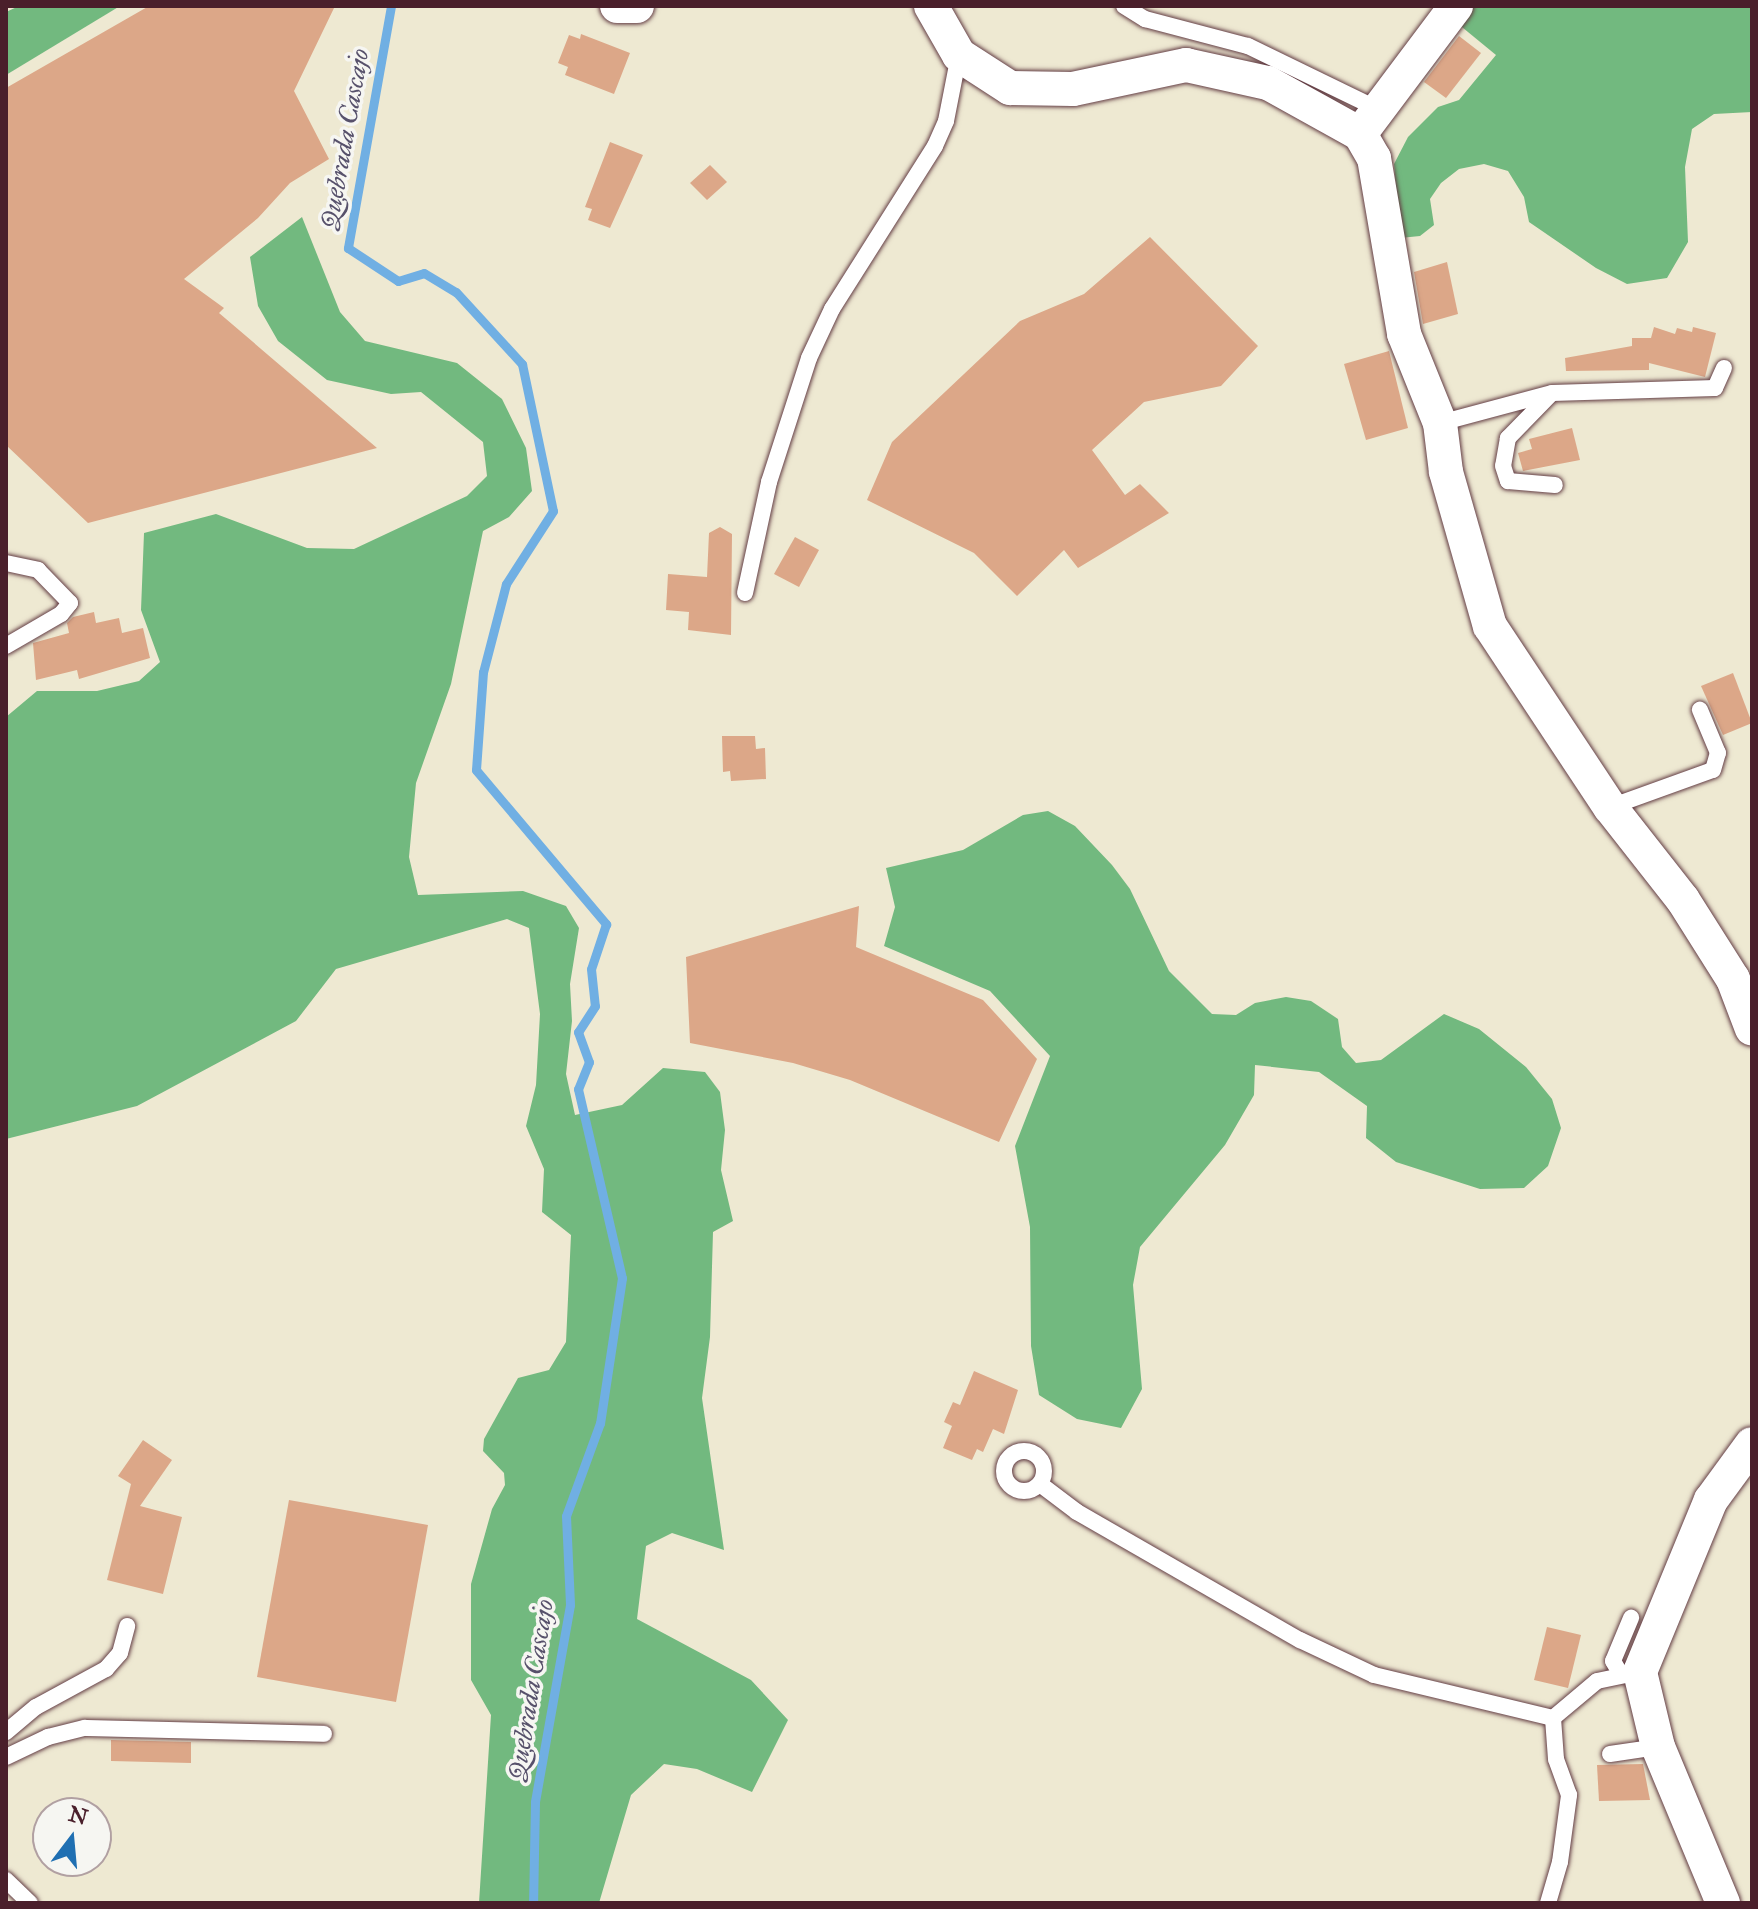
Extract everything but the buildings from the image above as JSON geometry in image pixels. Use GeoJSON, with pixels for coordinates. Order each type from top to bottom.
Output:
{"type":"FeatureCollection","features":[{"type":"Feature","properties":{"kind":"street"},"geometry":{"type":"LineString","coordinates":[[617,6],[637,6]]}},
{"type":"Feature","properties":{"kind":"street"},"geometry":{"type":"LineString","coordinates":[[931,6],[959,55],[1010,88],[1043,93],[1186,65],[1268,83],[1369,122]]}},
{"type":"Feature","properties":{"kind":"street"},"geometry":{"type":"LineString","coordinates":[[1456,6],[1369,122],[1404,334],[1440,423],[1446,472],[1490,626],[1610,807],[1683,900],[1733,979],[1752,1029]]}},
{"type":"Feature","properties":{"kind":"street"},"geometry":{"type":"LineString","coordinates":[[1723,1903],[1630,1672],[1711,1500],[1752,1444]]}},
{"type":"Feature","properties":{"kind":"lane"},"geometry":{"type":"LineString","coordinates":[[1124,6],[1145,19],[1248,46],[1369,122]]}},
{"type":"Feature","properties":{"kind":"lane"},"geometry":{"type":"LineString","coordinates":[[745,593],[769,482],[809,358],[832,309],[935,146],[946,121],[959,55]]}},
{"type":"Feature","properties":{"kind":"lane"},"geometry":{"type":"LineString","coordinates":[[1440,423],[1552,393],[1715,388],[1724,368]]}},
{"type":"Feature","properties":{"kind":"lane"},"geometry":{"type":"LineString","coordinates":[[1552,393],[1508,438],[1503,466],[1508,481],[1555,485]]}},
{"type":"Feature","properties":{"kind":"lane"},"geometry":{"type":"LineString","coordinates":[[6,563],[38,570],[70,603],[61,614],[6,646]]}},
{"type":"Feature","properties":{"kind":"lane"},"geometry":{"type":"LineString","coordinates":[[1610,807],[1713,770],[1718,753],[1700,710]]}},
{"type":"Feature","properties":{"kind":"lane"},"geometry":{"type":"LineString","coordinates":[[1040,1484],[1077,1512],[1300,1640],[1374,1675],[1553,1718]]}},
{"type":"Feature","properties":{"kind":"lane"},"geometry":{"type":"LineString","coordinates":[[1630,1672],[1613,1661],[1631,1618]]}},
{"type":"Feature","properties":{"kind":"lane"},"geometry":{"type":"LineString","coordinates":[[6,1732],[36,1707],[106,1669],[120,1653],[127,1626]]}},
{"type":"Feature","properties":{"kind":"lane"},"geometry":{"type":"LineString","coordinates":[[1553,1718],[1597,1681],[1630,1672]]}},
{"type":"Feature","properties":{"kind":"lane"},"geometry":{"type":"LineString","coordinates":[[1548,1903],[1560,1862],[1569,1795],[1556,1759],[1553,1718]]}},
{"type":"Feature","properties":{"kind":"lane"},"geometry":{"type":"LineString","coordinates":[[6,1757],[48,1737],[85,1728],[324,1734]]}},
{"type":"Feature","properties":{"kind":"lane"},"geometry":{"type":"LineString","coordinates":[[1610,1754],[1658,1747]]}},
{"type":"Feature","properties":{"kind":"lane"},"geometry":{"type":"LineString","coordinates":[[6,1880],[30,1903]]}},
{"type":"Feature","properties":{"kind":"green space"},"geometry":{"type":"Polygon","coordinates":[[[19,6],[120,6],[6,75],[6,12],[19,6]]]}},
{"type":"Feature","properties":{"kind":"green space"},"geometry":{"type":"Polygon","coordinates":[[[1469,6],[1752,6],[1752,112],[1714,114],[1692,129],[1685,167],[1688,242],[1667,278],[1627,284],[1596,268],[1529,222],[1524,197],[1508,171],[1484,164],[1459,169],[1441,183],[1430,199],[1434,225],[1420,236],[1400,238],[1394,164],[1408,137],[1438,107],[1459,100],[1496,55],[1457,23],[1469,6]]]}},
{"type":"Feature","properties":{"kind":"green space"},"geometry":{"type":"Polygon","coordinates":[[[302,217],[340,312],[365,341],[457,363],[502,399],[526,448],[532,491],[509,517],[483,531],[451,684],[416,783],[409,857],[418,895],[523,891],[566,906],[579,928],[570,984],[572,1021],[566,1074],[575,1115],[622,1105],[663,1068],[705,1072],[720,1092],[725,1130],[721,1170],[733,1221],[713,1232],[710,1337],[702,1398],[724,1550],[672,1533],[646,1546],[637,1619],[751,1680],[788,1720],[752,1792],[697,1769],[664,1764],[631,1795],[599,1903],[479,1903],[491,1715],[471,1680],[471,1584],[492,1509],[505,1485],[504,1473],[483,1451],[484,1439],[518,1378],[549,1370],[566,1342],[571,1235],[542,1212],[544,1169],[526,1126],[536,1085],[540,1014],[529,928],[507,919],[336,969],[296,1021],[137,1106],[6,1139],[6,717],[37,691],[97,691],[139,681],[160,662],[141,610],[144,533],[216,514],[307,548],[354,549],[467,496],[487,476],[483,442],[421,392],[391,394],[327,380],[278,341],[258,306],[250,257],[302,217]]]}},
{"type":"Feature","properties":{"kind":"green space"},"geometry":{"type":"Polygon","coordinates":[[[1048,811],[1075,826],[1112,865],[1130,889],[1169,971],[1212,1014],[1236,1015],[1255,1003],[1286,997],[1311,1001],[1338,1019],[1342,1047],[1356,1063],[1381,1060],[1444,1014],[1479,1029],[1526,1067],[1552,1099],[1561,1128],[1548,1166],[1524,1188],[1480,1189],[1396,1162],[1366,1138],[1367,1106],[1319,1072],[1255,1065],[1254,1095],[1225,1145],[1140,1247],[1133,1285],[1142,1389],[1121,1428],[1077,1419],[1039,1395],[1031,1346],[1030,1227],[1015,1146],[1050,1056],[990,991],[884,946],[895,907],[886,868],[963,850],[1023,815],[1048,811]]]}},
{"type":"Feature","properties":{"kind":"waterway","name":"Quebrada Cascajo"},"geometry":{"type":"LineString","coordinates":[[391,6],[348,248],[398,281],[424,273],[456,292],[522,364],[553,511],[506,584],[483,672],[476,770],[606,924],[591,969],[595,1006],[578,1032],[589,1062],[578,1089],[622,1278],[600,1423],[566,1516],[570,1605],[535,1802],[533,1903]]}}]}
